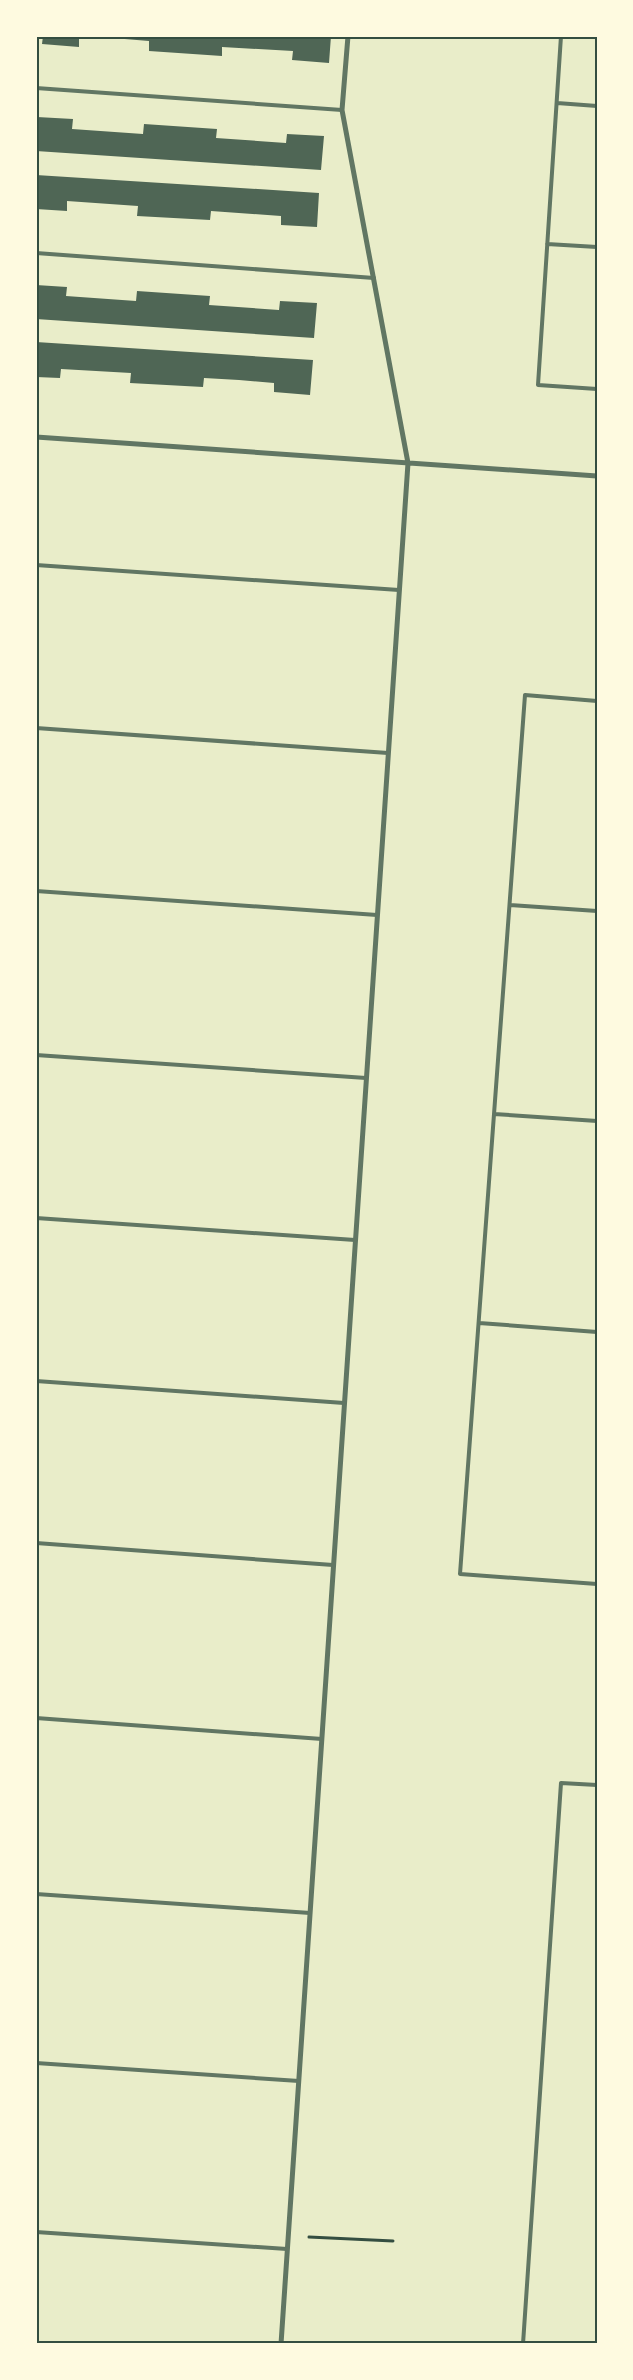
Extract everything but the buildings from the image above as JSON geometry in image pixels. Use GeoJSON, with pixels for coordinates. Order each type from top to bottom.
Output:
{"type":"FeatureCollection","features":[{"type":"Feature","properties":{"kind":"street"},"geometry":{"type":"LineString","coordinates":[[280,2344],[408,463],[342,110],[348,36]]}},
{"type":"Feature","properties":{"kind":"street"},"geometry":{"type":"LineString","coordinates":[[36,437],[597,476]]}},
{"type":"Feature","properties":{"kind":"lane"},"geometry":{"type":"LineString","coordinates":[[561,36],[538,385],[597,389]]}},
{"type":"Feature","properties":{"kind":"lane"},"geometry":{"type":"LineString","coordinates":[[36,88],[342,110]]}},
{"type":"Feature","properties":{"kind":"lane"},"geometry":{"type":"LineString","coordinates":[[557,103],[597,106]]}},
{"type":"Feature","properties":{"kind":"lane"},"geometry":{"type":"LineString","coordinates":[[548,244],[597,247]]}},
{"type":"Feature","properties":{"kind":"lane"},"geometry":{"type":"LineString","coordinates":[[36,253],[374,278]]}},
{"type":"Feature","properties":{"kind":"lane"},"geometry":{"type":"LineString","coordinates":[[36,565],[399,590]]}},
{"type":"Feature","properties":{"kind":"lane"},"geometry":{"type":"LineString","coordinates":[[597,701],[525,695],[460,1574],[597,1584]]}},
{"type":"Feature","properties":{"kind":"lane"},"geometry":{"type":"LineString","coordinates":[[36,728],[388,753]]}},
{"type":"Feature","properties":{"kind":"lane"},"geometry":{"type":"LineString","coordinates":[[36,891],[377,915]]}},
{"type":"Feature","properties":{"kind":"lane"},"geometry":{"type":"LineString","coordinates":[[510,905],[597,911]]}},
{"type":"Feature","properties":{"kind":"lane"},"geometry":{"type":"LineString","coordinates":[[36,1055],[366,1078]]}},
{"type":"Feature","properties":{"kind":"lane"},"geometry":{"type":"LineString","coordinates":[[494,1114],[597,1121]]}},
{"type":"Feature","properties":{"kind":"lane"},"geometry":{"type":"LineString","coordinates":[[36,1218],[355,1240]]}},
{"type":"Feature","properties":{"kind":"lane"},"geometry":{"type":"LineString","coordinates":[[479,1323],[597,1332]]}},
{"type":"Feature","properties":{"kind":"lane"},"geometry":{"type":"LineString","coordinates":[[36,1381],[344,1402]]}},
{"type":"Feature","properties":{"kind":"lane"},"geometry":{"type":"LineString","coordinates":[[36,1542],[333,1565]]}},
{"type":"Feature","properties":{"kind":"lane"},"geometry":{"type":"LineString","coordinates":[[36,1718],[322,1739]]}},
{"type":"Feature","properties":{"kind":"lane"},"geometry":{"type":"LineString","coordinates":[[523,2344],[561,1783],[597,1785]]}},
{"type":"Feature","properties":{"kind":"lane"},"geometry":{"type":"LineString","coordinates":[[36,1894],[310,1913]]}},
{"type":"Feature","properties":{"kind":"lane"},"geometry":{"type":"LineString","coordinates":[[36,2063],[299,2081]]}},
{"type":"Feature","properties":{"kind":"lane"},"geometry":{"type":"LineString","coordinates":[[36,2232],[287,2249]]}},
{"type":"Feature","properties":{"kind":"path"},"geometry":{"type":"LineString","coordinates":[[288,2236],[393,2241]]}}]}
